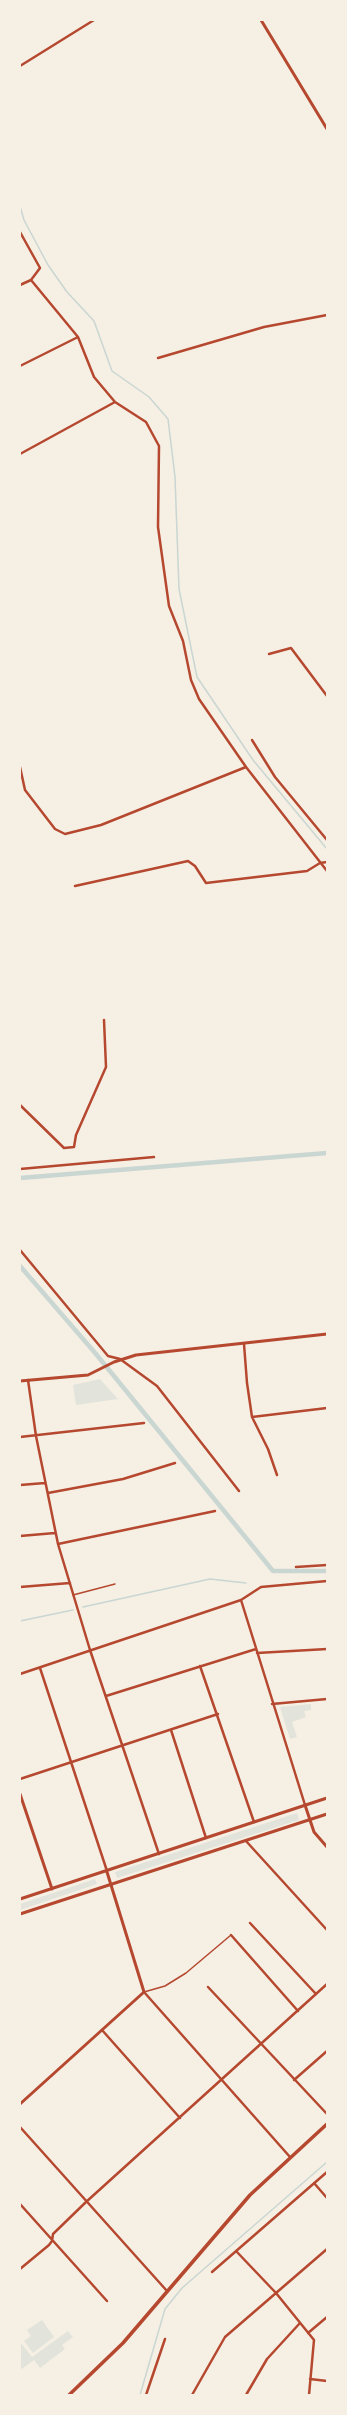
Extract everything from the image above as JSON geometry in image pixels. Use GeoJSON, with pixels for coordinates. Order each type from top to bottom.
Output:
{"type":"FeatureCollection","features":[{"type":"Feature","properties":{"kind":"main road"},"geometry":{"type":"LineString","coordinates":[[69,2395],[123,2342],[250,2195],[327,2124]]}},
{"type":"Feature","properties":{"kind":"street"},"geometry":{"type":"LineString","coordinates":[[20,66],[94,20]]}},
{"type":"Feature","properties":{"kind":"street"},"geometry":{"type":"LineString","coordinates":[[261,20],[327,129]]}},
{"type":"Feature","properties":{"kind":"street"},"geometry":{"type":"LineString","coordinates":[[20,232],[40,268],[31,280],[20,285]]}},
{"type":"Feature","properties":{"kind":"street"},"geometry":{"type":"LineString","coordinates":[[31,280],[78,337],[94,377],[115,402],[146,422],[159,446],[158,527],[169,606],[183,641],[191,680],[199,699],[246,767],[327,871]]}},
{"type":"Feature","properties":{"kind":"street"},"geometry":{"type":"LineString","coordinates":[[158,358],[264,328],[327,315]]}},
{"type":"Feature","properties":{"kind":"street"},"geometry":{"type":"LineString","coordinates":[[20,366],[78,337]]}},
{"type":"Feature","properties":{"kind":"street"},"geometry":{"type":"LineString","coordinates":[[20,454],[115,402]]}},
{"type":"Feature","properties":{"kind":"street"},"geometry":{"type":"LineString","coordinates":[[269,654],[291,648],[327,696]]}},
{"type":"Feature","properties":{"kind":"street"},"geometry":{"type":"LineString","coordinates":[[252,740],[275,777],[327,840]]}},
{"type":"Feature","properties":{"kind":"street"},"geometry":{"type":"LineString","coordinates":[[20,767],[25,790],[55,829],[65,834],[101,825],[246,767]]}},
{"type":"Feature","properties":{"kind":"street"},"geometry":{"type":"LineString","coordinates":[[75,886],[188,861],[195,866],[206,883],[307,871],[320,863],[327,862]]}},
{"type":"Feature","properties":{"kind":"street"},"geometry":{"type":"LineString","coordinates":[[20,1106],[64,1148],[74,1147],[76,1135],[106,1067],[104,1020]]}},
{"type":"Feature","properties":{"kind":"street"},"geometry":{"type":"LineString","coordinates":[[20,1169],[154,1157]]}},
{"type":"Feature","properties":{"kind":"street"},"geometry":{"type":"LineString","coordinates":[[20,1250],[108,1356],[120,1359],[160,1389],[239,1491]]}},
{"type":"Feature","properties":{"kind":"street"},"geometry":{"type":"LineString","coordinates":[[20,1381],[94,1372],[120,1359],[136,1355],[327,1334]]}},
{"type":"Feature","properties":{"kind":"street"},"geometry":{"type":"LineString","coordinates":[[244,1344],[247,1383],[252,1418],[268,1449],[277,1475]]}},
{"type":"Feature","properties":{"kind":"street"},"geometry":{"type":"LineString","coordinates":[[28,1380],[36,1436],[58,1544],[90,1650],[159,1854]]}},
{"type":"Feature","properties":{"kind":"street"},"geometry":{"type":"LineString","coordinates":[[252,1418],[327,1408]]}},
{"type":"Feature","properties":{"kind":"street"},"geometry":{"type":"LineString","coordinates":[[20,1437],[144,1424]]}},
{"type":"Feature","properties":{"kind":"street"},"geometry":{"type":"LineString","coordinates":[[48,1494],[123,1480],[175,1463]]}},
{"type":"Feature","properties":{"kind":"street"},"geometry":{"type":"LineString","coordinates":[[20,1485],[45,1483]]}},
{"type":"Feature","properties":{"kind":"street"},"geometry":{"type":"LineString","coordinates":[[58,1544],[215,1512]]}},
{"type":"Feature","properties":{"kind":"street"},"geometry":{"type":"LineString","coordinates":[[20,1536],[56,1533]]}},
{"type":"Feature","properties":{"kind":"street"},"geometry":{"type":"LineString","coordinates":[[296,1567],[327,1565]]}},
{"type":"Feature","properties":{"kind":"street"},"geometry":{"type":"LineString","coordinates":[[20,1674],[241,1600],[261,1587],[327,1581]]}},
{"type":"Feature","properties":{"kind":"street"},"geometry":{"type":"LineString","coordinates":[[20,1587],[70,1583]]}},
{"type":"Feature","properties":{"kind":"street"},"geometry":{"type":"LineString","coordinates":[[241,1600],[309,1820],[314,1832],[327,1847]]}},
{"type":"Feature","properties":{"kind":"street"},"geometry":{"type":"LineString","coordinates":[[106,1696],[256,1649]]}},
{"type":"Feature","properties":{"kind":"street"},"geometry":{"type":"LineString","coordinates":[[257,1653],[327,1649]]}},
{"type":"Feature","properties":{"kind":"street"},"geometry":{"type":"LineString","coordinates":[[200,1666],[218,1714],[254,1822]]}},
{"type":"Feature","properties":{"kind":"street"},"geometry":{"type":"LineString","coordinates":[[40,1668],[111,1884],[144,1992],[221,2081],[290,2157]]}},
{"type":"Feature","properties":{"kind":"street"},"geometry":{"type":"LineString","coordinates":[[272,1704],[327,1700]]}},
{"type":"Feature","properties":{"kind":"street"},"geometry":{"type":"LineString","coordinates":[[20,1779],[218,1714]]}},
{"type":"Feature","properties":{"kind":"street"},"geometry":{"type":"LineString","coordinates":[[171,1730],[206,1838]]}},
{"type":"Feature","properties":{"kind":"street"},"geometry":{"type":"LineString","coordinates":[[20,1794],[52,1889]]}},
{"type":"Feature","properties":{"kind":"street"},"geometry":{"type":"LineString","coordinates":[[20,1899],[107,1872],[327,1798]]}},
{"type":"Feature","properties":{"kind":"street"},"geometry":{"type":"LineString","coordinates":[[20,1914],[327,1814]]}},
{"type":"Feature","properties":{"kind":"street"},"geometry":{"type":"LineString","coordinates":[[246,1841],[327,1930]]}},
{"type":"Feature","properties":{"kind":"street"},"geometry":{"type":"LineString","coordinates":[[250,1923],[316,1994]]}},
{"type":"Feature","properties":{"kind":"street"},"geometry":{"type":"LineString","coordinates":[[231,1935],[298,2011]]}},
{"type":"Feature","properties":{"kind":"street"},"geometry":{"type":"LineString","coordinates":[[20,2269],[52,2241],[53,2234],[86,2202],[327,1984]]}},
{"type":"Feature","properties":{"kind":"street"},"geometry":{"type":"LineString","coordinates":[[208,1987],[260,2045],[327,2114]]}},
{"type":"Feature","properties":{"kind":"street"},"geometry":{"type":"LineString","coordinates":[[20,2104],[144,1992]]}},
{"type":"Feature","properties":{"kind":"street"},"geometry":{"type":"LineString","coordinates":[[102,2029],[180,2118]]}},
{"type":"Feature","properties":{"kind":"street"},"geometry":{"type":"LineString","coordinates":[[294,2080],[327,2051]]}},
{"type":"Feature","properties":{"kind":"street"},"geometry":{"type":"LineString","coordinates":[[20,2127],[167,2291]]}},
{"type":"Feature","properties":{"kind":"street"},"geometry":{"type":"LineString","coordinates":[[212,2272],[327,2172]]}},
{"type":"Feature","properties":{"kind":"street"},"geometry":{"type":"LineString","coordinates":[[314,2183],[327,2198]]}},
{"type":"Feature","properties":{"kind":"street"},"geometry":{"type":"LineString","coordinates":[[20,2204],[107,2301]]}},
{"type":"Feature","properties":{"kind":"street"},"geometry":{"type":"LineString","coordinates":[[192,2395],[225,2336],[327,2249]]}},
{"type":"Feature","properties":{"kind":"street"},"geometry":{"type":"LineString","coordinates":[[236,2251],[276,2293],[314,2340],[309,2395]]}},
{"type":"Feature","properties":{"kind":"street"},"geometry":{"type":"LineString","coordinates":[[308,2333],[327,2317]]}},
{"type":"Feature","properties":{"kind":"street"},"geometry":{"type":"LineString","coordinates":[[246,2395],[267,2359],[300,2322]]}},
{"type":"Feature","properties":{"kind":"street"},"geometry":{"type":"LineString","coordinates":[[146,2395],[165,2339]]}},
{"type":"Feature","properties":{"kind":"street"},"geometry":{"type":"LineString","coordinates":[[310,2379],[327,2381]]}},
{"type":"Feature","properties":{"kind":"lane"},"geometry":{"type":"LineString","coordinates":[[73,1595],[115,1584]]}},
{"type":"Feature","properties":{"kind":"lane"},"geometry":{"type":"LineString","coordinates":[[144,1992],[165,1986],[186,1973],[231,1935]]}},
{"type":"Feature","properties":{"kind":"shaded area"},"geometry":{"type":"Polygon","coordinates":[[[100,1379],[118,1399],[76,1405],[73,1385],[100,1379]]]}},
{"type":"Feature","properties":{"kind":"shaded area"},"geometry":{"type":"Polygon","coordinates":[[[311,1704],[311,1710],[304,1711],[306,1717],[292,1722],[297,1737],[290,1739],[280,1707],[311,1704]]]}},
{"type":"Feature","properties":{"kind":"shaded area"},"geometry":{"type":"Polygon","coordinates":[[[297,1813],[299,1820],[117,1878],[115,1872],[297,1813]]]}},
{"type":"Feature","properties":{"kind":"shaded area"},"geometry":{"type":"Polygon","coordinates":[[[95,1879],[97,1884],[20,1910],[20,1904],[95,1879]]]}},
{"type":"Feature","properties":{"kind":"shaded area"},"geometry":{"type":"Polygon","coordinates":[[[42,2320],[54,2337],[33,2353],[24,2341],[31,2336],[27,2330],[42,2320]]]}},
{"type":"Feature","properties":{"kind":"shaded area"},"geometry":{"type":"Polygon","coordinates":[[[68,2331],[73,2337],[62,2345],[65,2349],[40,2368],[34,2360],[20,2370],[21,2343],[32,2357],[68,2331]]]}},
{"type":"Feature","properties":{"kind":"waterway"},"geometry":{"type":"LineString","coordinates":[[20,206],[24,220],[48,265],[67,292],[94,321],[112,371],[149,397],[168,419],[175,477],[179,589],[197,677],[253,760],[327,849]]}},
{"type":"Feature","properties":{"kind":"waterway"},"geometry":{"type":"LineString","coordinates":[[20,1178],[327,1153]]}},
{"type":"Feature","properties":{"kind":"waterway"},"geometry":{"type":"LineString","coordinates":[[20,1266],[96,1354],[273,1571],[327,1571]]}},
{"type":"Feature","properties":{"kind":"waterway"},"geometry":{"type":"LineString","coordinates":[[83,1607],[210,1579],[246,1583]]}},
{"type":"Feature","properties":{"kind":"waterway"},"geometry":{"type":"LineString","coordinates":[[20,1621],[73,1610]]}},
{"type":"Feature","properties":{"kind":"waterway"},"geometry":{"type":"LineString","coordinates":[[140,2395],[165,2309],[182,2288],[327,2162]]}}]}
